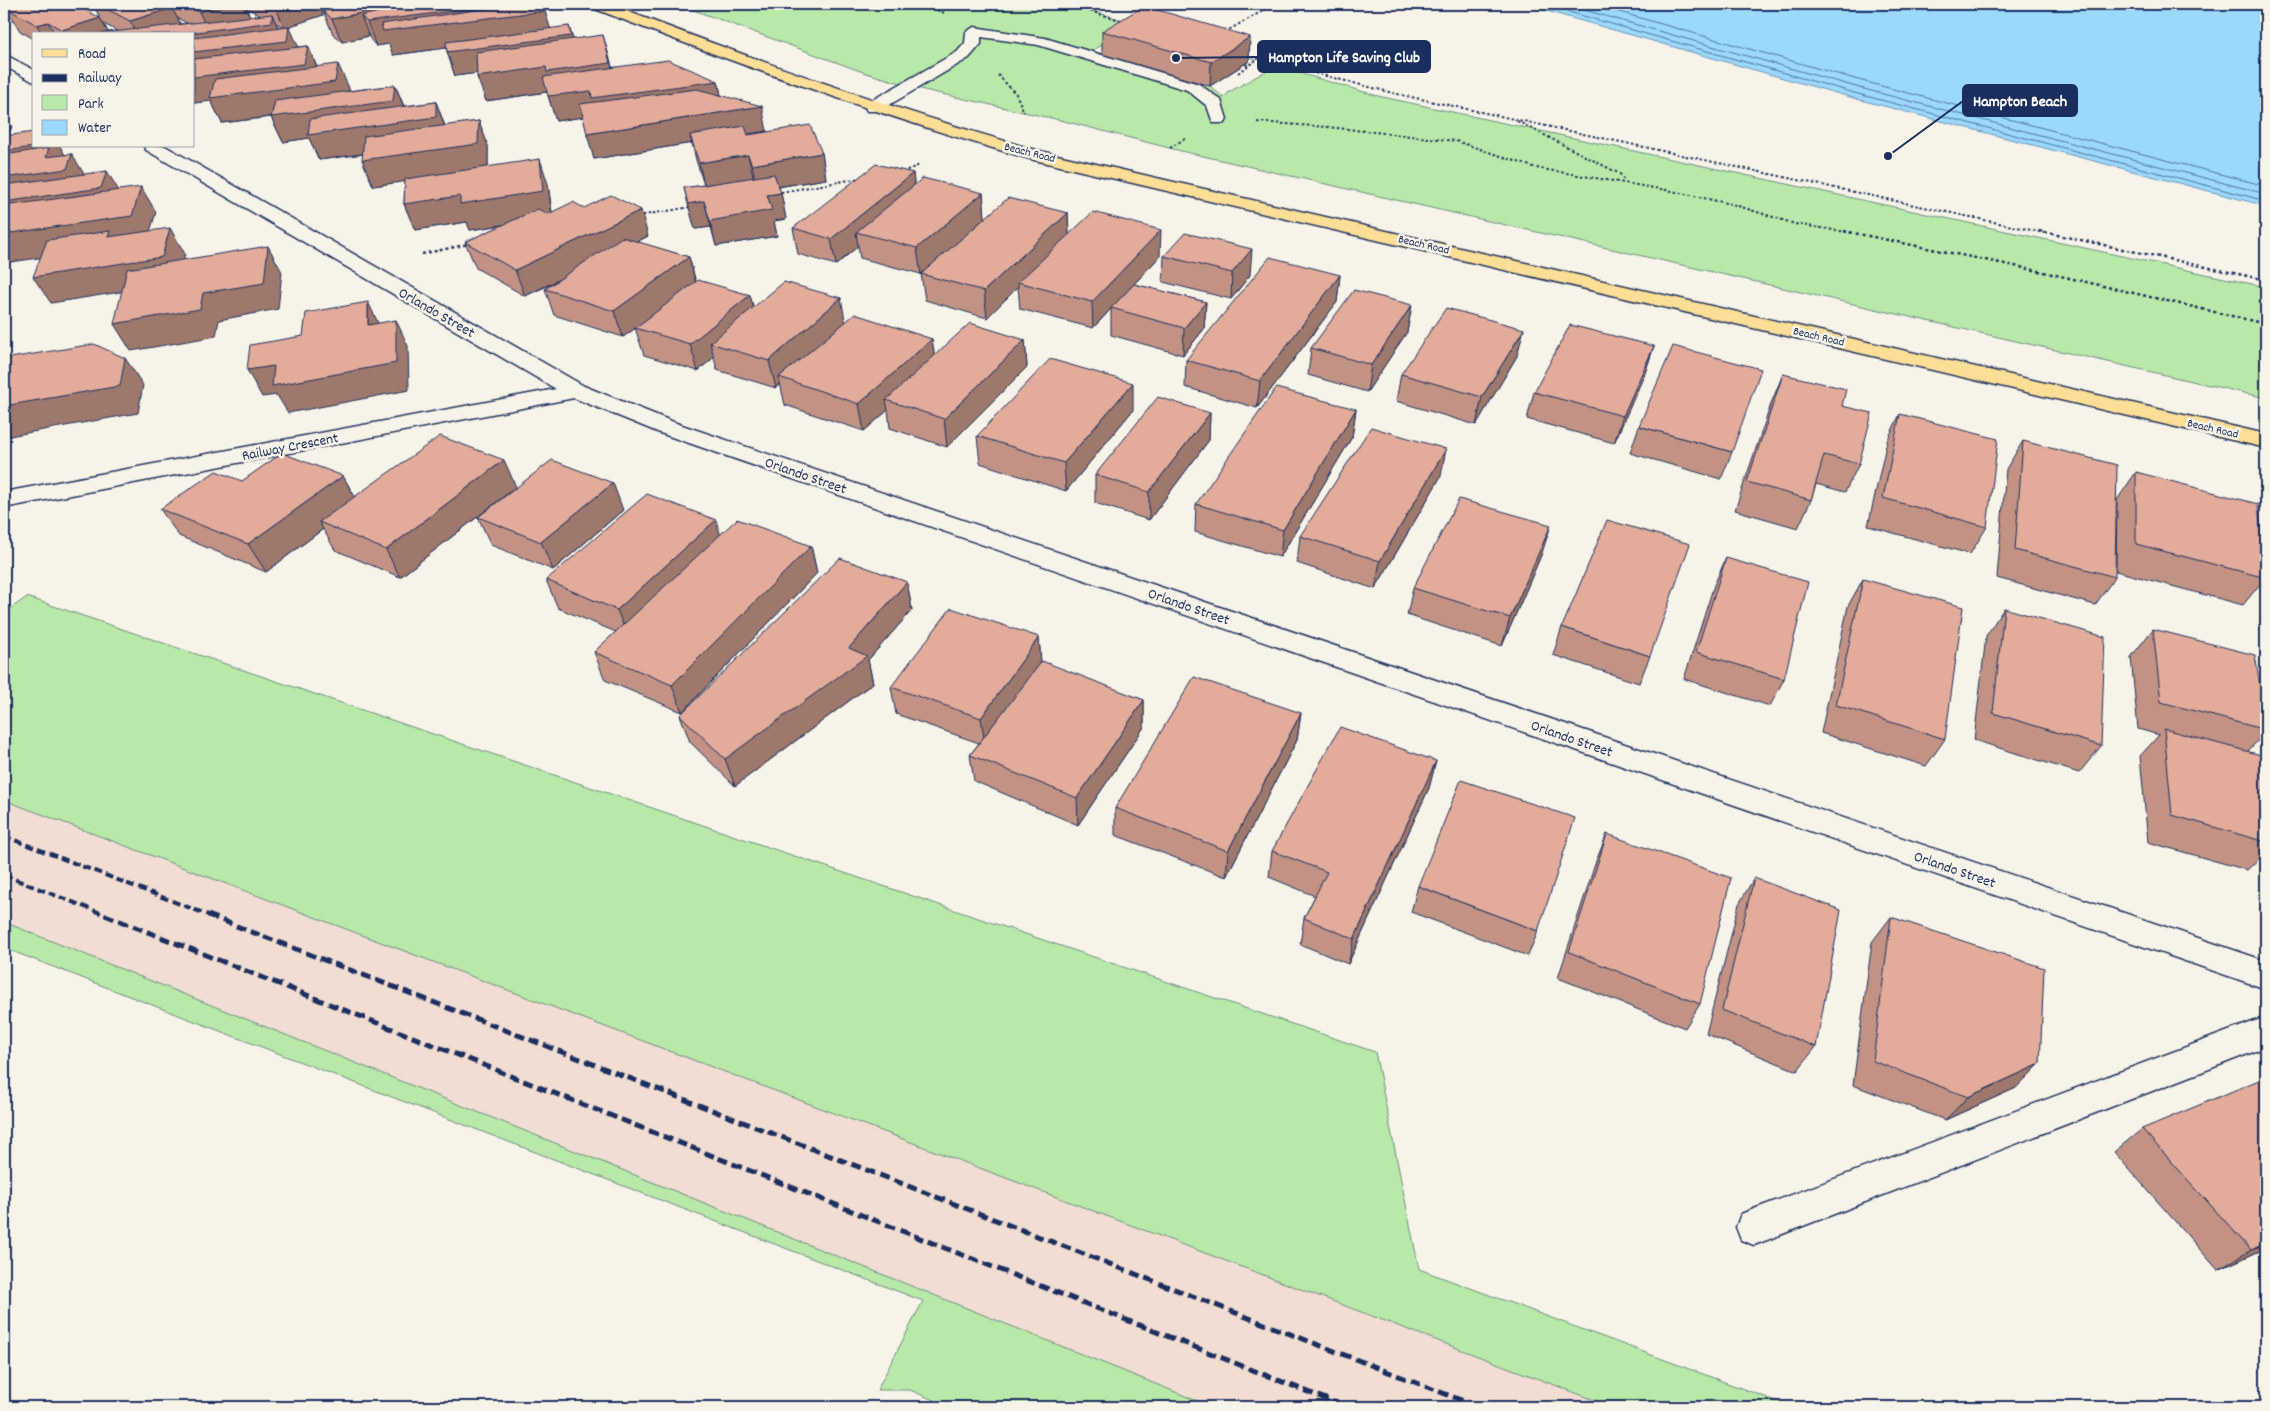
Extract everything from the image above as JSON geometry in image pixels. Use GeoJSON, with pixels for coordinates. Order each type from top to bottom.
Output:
{"type":"FeatureCollection","features":[{"type":"Feature","properties":{"kind":"main road","name":"Beach Road"},"geometry":{"type":"LineString","coordinates":[[595,4],[797,82],[959,134],[1046,157],[2266,441]]}},
{"type":"Feature","properties":{"kind":"street"},"geometry":{"type":"LineString","coordinates":[[873,107],[938,70],[970,49],[974,40],[974,32],[992,32],[1040,41],[1193,87],[1215,104],[1219,119]]}},
{"type":"Feature","properties":{"kind":"street"},"geometry":{"type":"LineString","coordinates":[[4,59],[32,76]]}},
{"type":"Feature","properties":{"kind":"street","name":"Orlando Street"},"geometry":{"type":"LineString","coordinates":[[155,148],[370,274],[576,391],[668,428],[2266,975]]}},
{"type":"Feature","properties":{"kind":"street","name":"Railway Crescent"},"geometry":{"type":"LineString","coordinates":[[4,500],[511,405],[576,391]]}},
{"type":"Feature","properties":{"kind":"street"},"geometry":{"type":"LineString","coordinates":[[1754,1227],[2266,1032]]}},
{"type":"Feature","properties":{"kind":"path"},"geometry":{"type":"LineString","coordinates":[[1066,4],[1126,21]]}},
{"type":"Feature","properties":{"kind":"path"},"geometry":{"type":"LineString","coordinates":[[1221,34],[1275,4]]}},
{"type":"Feature","properties":{"kind":"path"},"geometry":{"type":"LineString","coordinates":[[72,8],[101,5]]}},
{"type":"Feature","properties":{"kind":"path"},"geometry":{"type":"LineString","coordinates":[[4,17],[14,16]]}},
{"type":"Feature","properties":{"kind":"path"},"geometry":{"type":"LineString","coordinates":[[970,49],[1016,94],[1024,113]]}},
{"type":"Feature","properties":{"kind":"path"},"geometry":{"type":"LineString","coordinates":[[1241,54],[1515,119],[1755,173],[2068,236],[2266,280]]}},
{"type":"Feature","properties":{"kind":"path"},"geometry":{"type":"LineString","coordinates":[[1245,64],[1249,65],[1262,56]]}},
{"type":"Feature","properties":{"kind":"path"},"geometry":{"type":"LineString","coordinates":[[1163,152],[1219,119],[1328,126],[1456,141],[1536,168],[1624,182],[1735,205],[1795,224],[1869,235],[2039,271],[2266,324]]}},
{"type":"Feature","properties":{"kind":"path"},"geometry":{"type":"LineString","coordinates":[[1515,119],[1520,124],[1620,174],[1624,182]]}},
{"type":"Feature","properties":{"kind":"path"},"geometry":{"type":"LineString","coordinates":[[896,173],[920,165]]}},
{"type":"Feature","properties":{"kind":"path"},"geometry":{"type":"LineString","coordinates":[[768,194],[866,178]]}},
{"type":"Feature","properties":{"kind":"path"},"geometry":{"type":"LineString","coordinates":[[630,217],[699,206]]}},
{"type":"Feature","properties":{"kind":"path"},"geometry":{"type":"LineString","coordinates":[[370,274],[434,250],[473,243]]}},
{"type":"Feature","properties":{"kind":"shaded area"},"geometry":{"type":"Polygon","coordinates":[[[4,800],[1613,1407],[1212,1407],[4,922],[4,800]]]}},
{"type":"Feature","properties":{"kind":"green space"},"geometry":{"type":"Polygon","coordinates":[[[677,4],[1070,4],[1136,24],[1092,51],[1210,86],[1224,98],[1229,92],[1275,66],[1378,96],[2266,287],[2266,398],[1181,151],[1064,121],[924,90],[863,72],[677,4]]]}},
{"type":"Feature","properties":{"kind":"green space"},"geometry":{"type":"Polygon","coordinates":[[[27,597],[1375,1052],[1419,1269],[1792,1407],[1613,1407],[4,800],[4,613],[27,597]]]}},
{"type":"Feature","properties":{"kind":"green space"},"geometry":{"type":"Polygon","coordinates":[[[4,922],[1212,1407],[950,1407],[910,1390],[877,1390],[923,1301],[4,948],[4,922]]]}},
{"type":"Feature","properties":{"kind":"water"},"geometry":{"type":"Polygon","coordinates":[[[1522,4],[2266,4],[2266,206],[1857,99],[1522,4]]]}},
{"type":"Feature","properties":{"kind":"building"},"geometry":{"type":"Polygon","coordinates":[[[20,4],[75,4],[100,18],[62,30],[48,22],[37,25],[6,8],[20,4]]]}},
{"type":"Feature","properties":{"kind":"building"},"geometry":{"type":"Polygon","coordinates":[[[97,4],[164,4],[172,8],[130,21],[97,4]]]}},
{"type":"Feature","properties":{"kind":"building"},"geometry":{"type":"Polygon","coordinates":[[[183,4],[224,4],[199,12],[183,4]]]}},
{"type":"Feature","properties":{"kind":"building"},"geometry":{"type":"Polygon","coordinates":[[[347,4],[405,4],[332,19],[323,11],[347,4]]]}},
{"type":"Feature","properties":{"kind":"building"},"geometry":{"type":"Polygon","coordinates":[[[415,4],[507,4],[367,22],[361,16],[415,4]]]}},
{"type":"Feature","properties":{"kind":"building"},"geometry":{"type":"Polygon","coordinates":[[[517,4],[542,4],[545,11],[383,31],[381,24],[517,4]]]}},
{"type":"Feature","properties":{"kind":"building"},"geometry":{"type":"Polygon","coordinates":[[[1144,6],[1250,37],[1211,62],[1102,31],[1144,6]]]}},
{"type":"Feature","properties":{"kind":"building"},"geometry":{"type":"Polygon","coordinates":[[[272,14],[272,22],[195,32],[112,32],[272,14]]]}},
{"type":"Feature","properties":{"kind":"building"},"geometry":{"type":"Polygon","coordinates":[[[289,26],[287,41],[195,52],[195,38],[289,26]]]}},
{"type":"Feature","properties":{"kind":"building"},"geometry":{"type":"Polygon","coordinates":[[[569,26],[571,36],[447,52],[446,42],[569,26]]]}},
{"type":"Feature","properties":{"kind":"building"},"geometry":{"type":"Polygon","coordinates":[[[603,35],[610,63],[547,72],[546,67],[477,77],[476,52],[603,35]]]}},
{"type":"Feature","properties":{"kind":"building"},"geometry":{"type":"Polygon","coordinates":[[[308,46],[304,64],[195,77],[195,59],[308,46]]]}},
{"type":"Feature","properties":{"kind":"building"},"geometry":{"type":"Polygon","coordinates":[[[668,60],[718,81],[592,98],[591,91],[548,96],[543,77],[668,60]]]}},
{"type":"Feature","properties":{"kind":"building"},"geometry":{"type":"Polygon","coordinates":[[[338,64],[335,82],[210,98],[215,79],[338,64]]]}},
{"type":"Feature","properties":{"kind":"building"},"geometry":{"type":"Polygon","coordinates":[[[395,85],[393,101],[271,117],[275,101],[395,85]]]}},
{"type":"Feature","properties":{"kind":"building"},"geometry":{"type":"Polygon","coordinates":[[[697,89],[762,106],[587,134],[580,104],[697,89]]]}},
{"type":"Feature","properties":{"kind":"building"},"geometry":{"type":"Polygon","coordinates":[[[436,102],[436,117],[308,135],[310,119],[436,102]]]}},
{"type":"Feature","properties":{"kind":"building"},"geometry":{"type":"Polygon","coordinates":[[[479,121],[478,144],[362,160],[364,136],[479,121]]]}},
{"type":"Feature","properties":{"kind":"building"},"geometry":{"type":"Polygon","coordinates":[[[810,125],[822,153],[752,165],[748,155],[699,163],[690,135],[745,126],[748,135],[810,125]]]}},
{"type":"Feature","properties":{"kind":"building"},"geometry":{"type":"Polygon","coordinates":[[[32,132],[32,147],[4,151],[4,136],[32,132]]]}},
{"type":"Feature","properties":{"kind":"building"},"geometry":{"type":"Polygon","coordinates":[[[49,148],[46,157],[72,154],[67,169],[4,178],[4,155],[49,148]]]}},
{"type":"Feature","properties":{"kind":"building"},"geometry":{"type":"Polygon","coordinates":[[[540,159],[543,191],[460,204],[460,196],[404,204],[405,179],[540,159]]]}},
{"type":"Feature","properties":{"kind":"building"},"geometry":{"type":"Polygon","coordinates":[[[876,164],[913,173],[831,239],[793,228],[876,164]]]}},
{"type":"Feature","properties":{"kind":"building"},"geometry":{"type":"Polygon","coordinates":[[[107,171],[101,188],[4,202],[4,185],[107,171]]]}},
{"type":"Feature","properties":{"kind":"building"},"geometry":{"type":"Polygon","coordinates":[[[774,174],[781,193],[767,195],[772,210],[710,221],[704,201],[688,204],[684,188],[774,174]]]}},
{"type":"Feature","properties":{"kind":"building"},"geometry":{"type":"Polygon","coordinates":[[[923,178],[983,193],[917,248],[856,232],[923,178]]]}},
{"type":"Feature","properties":{"kind":"building"},"geometry":{"type":"Polygon","coordinates":[[[141,187],[132,216],[4,234],[4,206],[141,187]]]}},
{"type":"Feature","properties":{"kind":"building"},"geometry":{"type":"Polygon","coordinates":[[[611,195],[641,210],[515,270],[465,242],[538,209],[548,214],[573,202],[584,208],[611,195]]]}},
{"type":"Feature","properties":{"kind":"building"},"geometry":{"type":"Polygon","coordinates":[[[1008,198],[1068,213],[984,291],[921,274],[1008,198]]]}},
{"type":"Feature","properties":{"kind":"building"},"geometry":{"type":"Polygon","coordinates":[[[1093,212],[1161,230],[1092,302],[1018,282],[1093,212]]]}},
{"type":"Feature","properties":{"kind":"building"},"geometry":{"type":"Polygon","coordinates":[[[170,228],[162,257],[33,277],[47,240],[110,231],[108,237],[170,228]]]}},
{"type":"Feature","properties":{"kind":"building"},"geometry":{"type":"Polygon","coordinates":[[[1185,233],[1252,249],[1232,273],[1164,256],[1185,233]]]}},
{"type":"Feature","properties":{"kind":"building"},"geometry":{"type":"Polygon","coordinates":[[[622,237],[689,257],[614,311],[545,289],[622,237]]]}},
{"type":"Feature","properties":{"kind":"building"},"geometry":{"type":"Polygon","coordinates":[[[268,246],[264,283],[203,293],[200,309],[114,324],[127,269],[268,246]]]}},
{"type":"Feature","properties":{"kind":"building"},"geometry":{"type":"Polygon","coordinates":[[[1270,257],[1340,275],[1260,381],[1186,360],[1270,257]]]}},
{"type":"Feature","properties":{"kind":"building"},"geometry":{"type":"Polygon","coordinates":[[[698,280],[750,295],[690,344],[635,328],[698,280]]]}},
{"type":"Feature","properties":{"kind":"building"},"geometry":{"type":"Polygon","coordinates":[[[784,282],[841,298],[769,361],[710,343],[784,282]]]}},
{"type":"Feature","properties":{"kind":"building"},"geometry":{"type":"Polygon","coordinates":[[[1134,284],[1206,302],[1184,328],[1111,308],[1134,284]]]}},
{"type":"Feature","properties":{"kind":"building"},"geometry":{"type":"Polygon","coordinates":[[[1354,290],[1412,305],[1371,365],[1311,348],[1354,290]]]}},
{"type":"Feature","properties":{"kind":"building"},"geometry":{"type":"Polygon","coordinates":[[[368,302],[368,325],[396,320],[396,363],[272,386],[274,366],[247,370],[250,345],[303,336],[306,313],[368,302]]]}},
{"type":"Feature","properties":{"kind":"building"},"geometry":{"type":"Polygon","coordinates":[[[1446,308],[1524,329],[1482,397],[1401,374],[1446,308]]]}},
{"type":"Feature","properties":{"kind":"building"},"geometry":{"type":"Polygon","coordinates":[[[855,314],[932,339],[859,404],[779,377],[855,314]]]}},
{"type":"Feature","properties":{"kind":"building"},"geometry":{"type":"Polygon","coordinates":[[[970,323],[1025,340],[944,419],[886,400],[970,323]]]}},
{"type":"Feature","properties":{"kind":"building"},"geometry":{"type":"Polygon","coordinates":[[[1570,325],[1654,346],[1623,416],[1534,392],[1570,325]]]}},
{"type":"Feature","properties":{"kind":"building"},"geometry":{"type":"Polygon","coordinates":[[[94,344],[125,358],[120,386],[4,406],[4,359],[94,344]]]}},
{"type":"Feature","properties":{"kind":"building"},"geometry":{"type":"Polygon","coordinates":[[[1673,346],[1761,369],[1732,452],[1639,426],[1673,346]]]}},
{"type":"Feature","properties":{"kind":"building"},"geometry":{"type":"Polygon","coordinates":[[[1050,359],[1133,383],[1064,463],[977,436],[1050,359]]]}},
{"type":"Feature","properties":{"kind":"building"},"geometry":{"type":"Polygon","coordinates":[[[1783,374],[1846,389],[1842,406],[1872,413],[1859,464],[1824,455],[1811,500],[1747,482],[1783,374]]]}},
{"type":"Feature","properties":{"kind":"building"},"geometry":{"type":"Polygon","coordinates":[[[1276,388],[1356,409],[1283,530],[1196,504],[1276,388]]]}},
{"type":"Feature","properties":{"kind":"building"},"geometry":{"type":"Polygon","coordinates":[[[1158,397],[1210,413],[1149,492],[1095,475],[1158,397]]]}},
{"type":"Feature","properties":{"kind":"building"},"geometry":{"type":"Polygon","coordinates":[[[1900,414],[1998,439],[1987,527],[1883,498],[1900,414]]]}},
{"type":"Feature","properties":{"kind":"building"},"geometry":{"type":"Polygon","coordinates":[[[1371,427],[1446,449],[1380,561],[1300,536],[1371,427]]]}},
{"type":"Feature","properties":{"kind":"building"},"geometry":{"type":"Polygon","coordinates":[[[440,436],[504,460],[386,550],[319,522],[440,436]]]}},
{"type":"Feature","properties":{"kind":"building"},"geometry":{"type":"Polygon","coordinates":[[[2023,441],[2117,465],[2115,577],[2015,550],[2023,441]]]}},
{"type":"Feature","properties":{"kind":"building"},"geometry":{"type":"Polygon","coordinates":[[[282,453],[343,476],[248,544],[160,509],[216,471],[242,481],[282,453]]]}},
{"type":"Feature","properties":{"kind":"building"},"geometry":{"type":"Polygon","coordinates":[[[552,460],[613,483],[541,542],[478,517],[552,460]]]}},
{"type":"Feature","properties":{"kind":"building"},"geometry":{"type":"Polygon","coordinates":[[[2136,472],[2258,504],[2266,578],[2136,544],[2136,472]]]}},
{"type":"Feature","properties":{"kind":"building"},"geometry":{"type":"Polygon","coordinates":[[[647,494],[716,520],[617,610],[546,580],[647,494]]]}},
{"type":"Feature","properties":{"kind":"building"},"geometry":{"type":"Polygon","coordinates":[[[1459,499],[1551,525],[1510,618],[1413,588],[1459,499]]]}},
{"type":"Feature","properties":{"kind":"building"},"geometry":{"type":"Polygon","coordinates":[[[737,519],[811,546],[672,685],[594,652],[737,519]]]}},
{"type":"Feature","properties":{"kind":"building"},"geometry":{"type":"Polygon","coordinates":[[[1607,520],[1690,544],[1650,656],[1562,627],[1607,520]]]}},
{"type":"Feature","properties":{"kind":"building"},"geometry":{"type":"Polygon","coordinates":[[[840,558],[907,582],[849,648],[867,656],[725,759],[680,715],[840,558]]]}},
{"type":"Feature","properties":{"kind":"building"},"geometry":{"type":"Polygon","coordinates":[[[1726,558],[1808,582],[1784,679],[1696,652],[1726,558]]]}},
{"type":"Feature","properties":{"kind":"building"},"geometry":{"type":"Polygon","coordinates":[[[1863,579],[1963,607],[1945,739],[1836,705],[1863,579]]]}},
{"type":"Feature","properties":{"kind":"building"},"geometry":{"type":"Polygon","coordinates":[[[951,608],[1039,637],[981,718],[891,687],[951,608]]]}},
{"type":"Feature","properties":{"kind":"building"},"geometry":{"type":"Polygon","coordinates":[[[2004,608],[2105,637],[2101,746],[1993,713],[2004,608]]]}},
{"type":"Feature","properties":{"kind":"building"},"geometry":{"type":"Polygon","coordinates":[[[2153,629],[2255,655],[2266,730],[2161,702],[2153,629]]]}},
{"type":"Feature","properties":{"kind":"building"},"geometry":{"type":"Polygon","coordinates":[[[1042,661],[1144,700],[1077,798],[970,755],[1042,661]]]}},
{"type":"Feature","properties":{"kind":"building"},"geometry":{"type":"Polygon","coordinates":[[[1194,677],[1301,713],[1228,851],[1115,808],[1194,677]]]}},
{"type":"Feature","properties":{"kind":"building"},"geometry":{"type":"Polygon","coordinates":[[[1340,727],[1436,761],[1354,939],[1304,918],[1327,872],[1272,851],[1340,727]]]}},
{"type":"Feature","properties":{"kind":"building"},"geometry":{"type":"Polygon","coordinates":[[[2164,729],[2261,755],[2266,790],[2266,842],[2172,815],[2164,729]]]}},
{"type":"Feature","properties":{"kind":"building"},"geometry":{"type":"Polygon","coordinates":[[[1461,780],[1575,818],[1538,931],[1418,886],[1461,780]]]}},
{"type":"Feature","properties":{"kind":"building"},"geometry":{"type":"Polygon","coordinates":[[[1607,834],[1731,878],[1700,1004],[1569,952],[1607,834]]]}},
{"type":"Feature","properties":{"kind":"building"},"geometry":{"type":"Polygon","coordinates":[[[1754,878],[1841,910],[1816,1047],[1722,1010],[1754,878]]]}},
{"type":"Feature","properties":{"kind":"building"},"geometry":{"type":"Polygon","coordinates":[[[1891,917],[2044,968],[2040,1064],[1968,1097],[1873,1061],[1891,917]]]}},
{"type":"Feature","properties":{"kind":"building"},"geometry":{"type":"Polygon","coordinates":[[[2266,1077],[2266,1243],[2251,1250],[2142,1129],[2266,1077]]]}},
{"type":"Feature","properties":{"kind":"railway"},"geometry":{"type":"LineString","coordinates":[[4,836],[211,916]]}},
{"type":"Feature","properties":{"kind":"railway"},"geometry":{"type":"LineString","coordinates":[[4,875],[108,916]]}},
{"type":"Feature","properties":{"kind":"railway"},"geometry":{"type":"LineString","coordinates":[[105,915],[1346,1407]]}},
{"type":"Feature","properties":{"kind":"railway"},"geometry":{"type":"LineString","coordinates":[[208,915],[1479,1407]]}},
{"type":"Feature","properties":{"kind":"place","name":"Hampton Life Saving Club"},"geometry":{"type":"Point","coordinates":[1176,58]}},
{"type":"Feature","properties":{"kind":"place","name":"Hampton Beach"},"geometry":{"type":"Point","coordinates":[1888,156]}}]}
